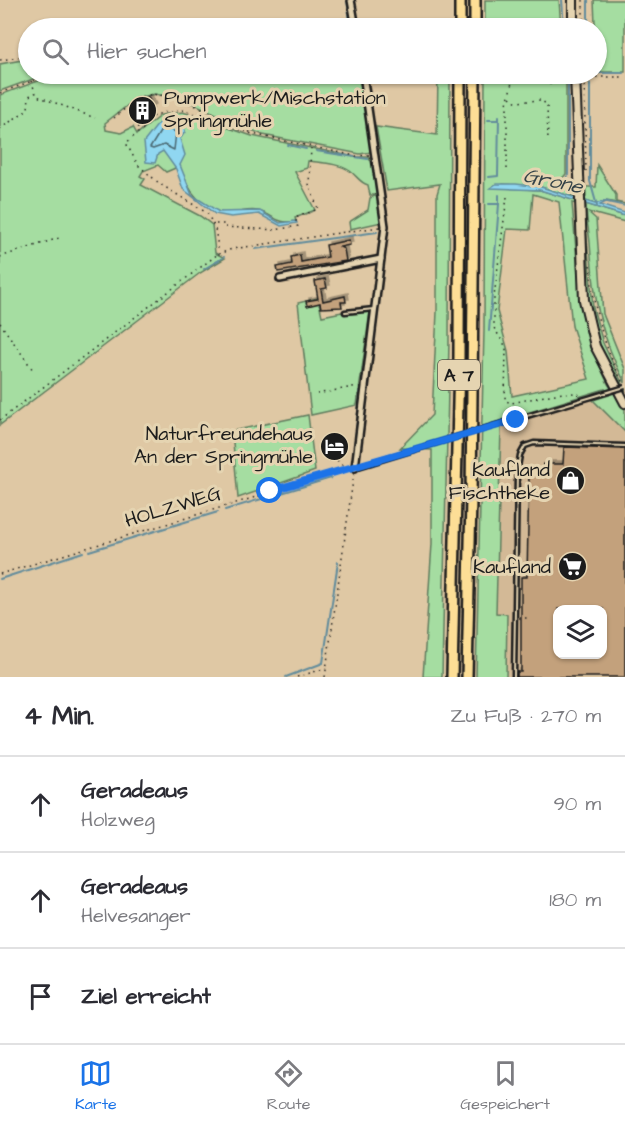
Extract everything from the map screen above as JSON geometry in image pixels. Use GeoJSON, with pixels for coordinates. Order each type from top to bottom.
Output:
{"type":"FeatureCollection","features":[{"type":"Feature","properties":{"kind":"highway"},"geometry":{"type":"LineString","coordinates":[[460,0],[460,18]]}},
{"type":"Feature","properties":{"kind":"highway"},"geometry":{"type":"LineString","coordinates":[[475,0],[475,18]]}},
{"type":"Feature","properties":{"kind":"highway","name":"A 7"},"geometry":{"type":"LineString","coordinates":[[452,677],[459,346],[460,84]]}},
{"type":"Feature","properties":{"kind":"highway","name":"A 7"},"geometry":{"type":"LineString","coordinates":[[467,677],[474,312],[475,84]]}},
{"type":"Feature","properties":{"kind":"main road"},"geometry":{"type":"LineString","coordinates":[[573,0],[573,18]]}},
{"type":"Feature","properties":{"kind":"main road"},"geometry":{"type":"LineString","coordinates":[[575,84],[578,209],[582,281],[588,324],[605,370],[625,403]]}},
{"type":"Feature","properties":{"kind":"street"},"geometry":{"type":"LineString","coordinates":[[351,0],[354,18]]}},
{"type":"Feature","properties":{"kind":"street"},"geometry":{"type":"LineString","coordinates":[[355,468],[385,226],[364,84]]}},
{"type":"Feature","properties":{"kind":"street"},"geometry":{"type":"LineString","coordinates":[[280,279],[381,259]]}},
{"type":"Feature","properties":{"kind":"lane"},"geometry":{"type":"LineString","coordinates":[[345,312],[374,309]]}},
{"type":"Feature","properties":{"kind":"lane"},"geometry":{"type":"LineString","coordinates":[[355,468],[625,387]]}},
{"type":"Feature","properties":{"kind":"lane"},"geometry":{"type":"LineString","coordinates":[[514,677],[517,473],[522,450],[525,446],[538,443],[625,446]]}},
{"type":"Feature","properties":{"kind":"path"},"geometry":{"type":"LineString","coordinates":[[583,0],[584,18]]}},
{"type":"Feature","properties":{"kind":"path"},"geometry":{"type":"LineString","coordinates":[[0,60],[18,57]]}},
{"type":"Feature","properties":{"kind":"path"},"geometry":{"type":"LineString","coordinates":[[607,76],[625,77]]}},
{"type":"Feature","properties":{"kind":"path"},"geometry":{"type":"LineString","coordinates":[[0,93],[23,84]]}},
{"type":"Feature","properties":{"kind":"path"},"geometry":{"type":"LineString","coordinates":[[32,84],[37,96],[95,118]]}},
{"type":"Feature","properties":{"kind":"path"},"geometry":{"type":"LineString","coordinates":[[507,169],[509,97],[512,84]]}},
{"type":"Feature","properties":{"kind":"path"},"geometry":{"type":"LineString","coordinates":[[584,84],[586,177]]}},
{"type":"Feature","properties":{"kind":"path"},"geometry":{"type":"LineString","coordinates":[[0,129],[28,109],[29,96],[36,93]]}},
{"type":"Feature","properties":{"kind":"path"},"geometry":{"type":"LineString","coordinates":[[114,118],[138,99],[153,95],[192,105],[245,128],[252,134]]}},
{"type":"Feature","properties":{"kind":"path"},"geometry":{"type":"LineString","coordinates":[[509,97],[517,102],[541,100],[547,105],[548,142]]}},
{"type":"Feature","properties":{"kind":"path"},"geometry":{"type":"LineString","coordinates":[[219,254],[214,224],[207,213],[160,184],[138,165],[126,143],[145,127],[148,119],[161,113],[184,110],[252,134],[356,156],[375,154]]}},
{"type":"Feature","properties":{"kind":"path"},"geometry":{"type":"LineString","coordinates":[[137,128],[145,127]]}},
{"type":"Feature","properties":{"kind":"path"},"geometry":{"type":"LineString","coordinates":[[214,224],[224,224],[224,227],[275,230],[298,226],[296,218],[318,209],[309,184],[312,147]]}},
{"type":"Feature","properties":{"kind":"path"},"geometry":{"type":"LineString","coordinates":[[507,197],[494,297],[494,328],[506,346],[506,400],[510,403],[523,402],[571,392],[585,399]]}},
{"type":"Feature","properties":{"kind":"path"},"geometry":{"type":"LineString","coordinates":[[0,420],[219,254],[232,249],[385,226]]}},
{"type":"Feature","properties":{"kind":"path"},"geometry":{"type":"LineString","coordinates":[[0,257],[59,238]]}},
{"type":"Feature","properties":{"kind":"path"},"geometry":{"type":"LineString","coordinates":[[590,264],[592,296],[598,325],[625,387]]}},
{"type":"Feature","properties":{"kind":"path"},"geometry":{"type":"LineString","coordinates":[[0,323],[33,370]]}},
{"type":"Feature","properties":{"kind":"path"},"geometry":{"type":"LineString","coordinates":[[317,394],[365,384]]}},
{"type":"Feature","properties":{"kind":"path"},"geometry":{"type":"LineString","coordinates":[[332,450],[333,456],[347,470]]}},
{"type":"Feature","properties":{"kind":"path"},"geometry":{"type":"LineString","coordinates":[[326,677],[355,468]]}},
{"type":"Feature","properties":{"kind":"path","name":"HOLZWEG"},"geometry":{"type":"LineString","coordinates":[[0,574],[355,468]]}},
{"type":"Feature","properties":{"kind":"path"},"geometry":{"type":"LineString","coordinates":[[514,617],[527,618]]}},
{"type":"Feature","properties":{"kind":"path"},"geometry":{"type":"LineString","coordinates":[[297,677],[327,668]]}},
{"type":"Feature","properties":{"kind":"shaded area"},"geometry":{"type":"Polygon","coordinates":[[[593,400],[625,432],[625,677],[495,677],[501,427],[593,400]]]}},
{"type":"Feature","properties":{"kind":"green space"},"geometry":{"type":"Polygon","coordinates":[[[485,0],[559,0],[560,18],[485,18],[485,0]]]}},
{"type":"Feature","properties":{"kind":"green space"},"geometry":{"type":"Polygon","coordinates":[[[594,0],[625,0],[625,72],[607,72],[607,18],[595,18],[594,0]]]}},
{"type":"Feature","properties":{"kind":"green space"},"geometry":{"type":"Polygon","coordinates":[[[18,61],[19,84],[0,91],[0,64],[18,61]]]}},
{"type":"Feature","properties":{"kind":"green space"},"geometry":{"type":"Polygon","coordinates":[[[30,84],[361,84],[371,152],[360,154],[263,135],[188,101],[155,94],[137,98],[105,123],[106,130],[121,133],[133,127],[137,134],[161,115],[183,112],[252,136],[355,157],[369,157],[370,160],[373,159],[382,222],[350,229],[349,222],[368,210],[370,198],[377,195],[370,195],[368,185],[350,171],[335,165],[308,161],[307,168],[295,172],[315,210],[295,218],[296,221],[289,222],[280,221],[258,211],[230,213],[212,209],[191,191],[180,166],[166,172],[158,165],[143,171],[140,176],[145,179],[141,185],[200,216],[212,225],[215,253],[225,258],[200,273],[0,425],[0,95],[30,84]]]}},
{"type":"Feature","properties":{"kind":"green space"},"geometry":{"type":"Polygon","coordinates":[[[438,84],[450,84],[449,340],[442,677],[423,677],[432,544],[432,450],[400,448],[432,415],[437,312],[437,194],[440,184],[387,191],[376,127],[437,135],[438,84]]]}},
{"type":"Feature","properties":{"kind":"green space"},"geometry":{"type":"Polygon","coordinates":[[[485,84],[566,84],[566,174],[559,182],[572,184],[572,195],[586,197],[586,187],[596,187],[597,165],[616,195],[616,202],[625,204],[606,201],[595,204],[541,187],[503,184],[503,188],[540,190],[625,216],[625,222],[588,212],[596,219],[603,314],[625,369],[625,383],[609,347],[599,315],[586,206],[584,205],[593,308],[603,343],[625,389],[625,397],[605,361],[596,338],[586,282],[582,205],[572,203],[581,308],[596,358],[608,384],[625,409],[625,432],[593,400],[609,395],[605,389],[487,425],[487,431],[501,427],[496,613],[507,614],[506,677],[476,677],[484,331],[485,84]],[[533,194],[530,230],[507,229],[497,311],[508,351],[512,396],[589,379],[572,326],[559,202],[533,194]]]}},
{"type":"Feature","properties":{"kind":"green space"},"geometry":{"type":"Polygon","coordinates":[[[318,298],[322,316],[342,312],[370,311],[357,405],[311,415],[298,303],[318,298]]]}},
{"type":"Feature","properties":{"kind":"green space"},"geometry":{"type":"Polygon","coordinates":[[[308,415],[315,471],[238,498],[232,431],[308,415]]]}},
{"type":"Feature","properties":{"kind":"water"},"geometry":{"type":"Polygon","coordinates":[[[165,119],[172,124],[184,126],[185,132],[180,139],[185,155],[180,165],[192,195],[219,212],[260,211],[280,223],[296,221],[297,223],[281,226],[259,214],[231,217],[215,214],[183,189],[176,169],[163,151],[158,154],[155,163],[146,162],[144,142],[165,119]]]}},
{"type":"Feature","properties":{"kind":"water"},"geometry":{"type":"Polygon","coordinates":[[[496,184],[541,187],[595,204],[606,201],[625,206],[606,202],[600,205],[625,213],[625,216],[540,190],[490,188],[496,184]]]}},
{"type":"Feature","properties":{"kind":"building","name":"Pumpwerk/Mischstation Springmühle"},"geometry":{"type":"Polygon","coordinates":[[[148,97],[153,107],[144,112],[146,116],[138,120],[134,111],[142,108],[139,102],[148,97]]]}},
{"type":"Feature","properties":{"kind":"building"},"geometry":{"type":"Polygon","coordinates":[[[349,240],[350,245],[340,247],[344,249],[346,261],[278,272],[277,267],[292,264],[291,257],[300,255],[301,262],[328,257],[326,245],[349,240]]]}},
{"type":"Feature","properties":{"kind":"building"},"geometry":{"type":"Polygon","coordinates":[[[325,279],[327,288],[321,289],[323,301],[345,296],[346,302],[341,302],[342,307],[321,308],[320,303],[307,306],[306,301],[318,299],[315,281],[325,279]]]}},
{"type":"Feature","properties":{"kind":"building"},"geometry":{"type":"Polygon","coordinates":[[[564,447],[625,449],[625,677],[517,677],[517,672],[521,672],[521,577],[527,577],[529,475],[542,476],[543,464],[563,464],[564,447]]]}},
{"type":"Feature","properties":{"kind":"waterway"},"geometry":{"type":"LineString","coordinates":[[347,0],[350,18]]}},
{"type":"Feature","properties":{"kind":"waterway"},"geometry":{"type":"LineString","coordinates":[[562,0],[563,18]]}},
{"type":"Feature","properties":{"kind":"waterway"},"geometry":{"type":"LineString","coordinates":[[588,0],[588,18]]}},
{"type":"Feature","properties":{"kind":"waterway"},"geometry":{"type":"LineString","coordinates":[[607,73],[623,73]]}},
{"type":"Feature","properties":{"kind":"waterway","name":"Grone"},"geometry":{"type":"LineString","coordinates":[[590,84],[590,181],[597,206]]}},
{"type":"Feature","properties":{"kind":"waterway","name":"Grone"},"geometry":{"type":"LineString","coordinates":[[566,181],[568,174],[568,85]]}},
{"type":"Feature","properties":{"kind":"waterway"},"geometry":{"type":"LineString","coordinates":[[489,177],[498,176],[499,116]]}},
{"type":"Feature","properties":{"kind":"waterway"},"geometry":{"type":"LineString","coordinates":[[488,120],[499,120]]}},
{"type":"Feature","properties":{"kind":"waterway"},"geometry":{"type":"LineString","coordinates":[[288,145],[306,149]]}},
{"type":"Feature","properties":{"kind":"waterway"},"geometry":{"type":"LineString","coordinates":[[316,151],[368,159]]}},
{"type":"Feature","properties":{"kind":"waterway"},"geometry":{"type":"LineString","coordinates":[[489,204],[499,204],[499,195]]}},
{"type":"Feature","properties":{"kind":"waterway"},"geometry":{"type":"LineString","coordinates":[[489,331],[499,204]]}},
{"type":"Feature","properties":{"kind":"waterway"},"geometry":{"type":"LineString","coordinates":[[255,249],[377,232]]}},
{"type":"Feature","properties":{"kind":"waterway"},"geometry":{"type":"LineString","coordinates":[[204,269],[224,257]]}},
{"type":"Feature","properties":{"kind":"waterway"},"geometry":{"type":"LineString","coordinates":[[372,305],[373,297]]}},
{"type":"Feature","properties":{"kind":"waterway"},"geometry":{"type":"LineString","coordinates":[[367,342],[371,313]]}},
{"type":"Feature","properties":{"kind":"waterway"},"geometry":{"type":"LineString","coordinates":[[362,384],[366,350]]}},
{"type":"Feature","properties":{"kind":"waterway"},"geometry":{"type":"LineString","coordinates":[[353,456],[361,386]]}},
{"type":"Feature","properties":{"kind":"waterway"},"geometry":{"type":"LineString","coordinates":[[225,510],[331,478]]}},
{"type":"Feature","properties":{"kind":"waterway"},"geometry":{"type":"LineString","coordinates":[[89,551],[218,512]]}},
{"type":"Feature","properties":{"kind":"waterway"},"geometry":{"type":"LineString","coordinates":[[0,579],[83,552]]}},
{"type":"Feature","properties":{"kind":"waterway"},"geometry":{"type":"LineString","coordinates":[[286,677],[323,663],[338,562]]}},
{"type":"Feature","properties":{"kind":"place","name":"Pumpwerk/Mischstation Springmühle"},"geometry":{"type":"Point","coordinates":[143,110]}},
{"type":"Feature","properties":{"kind":"place","name":"Naturfreundehaus An der Springmühle"},"geometry":{"type":"Point","coordinates":[334,446]}},
{"type":"Feature","properties":{"kind":"place","name":"Kaufland Fischtheke"},"geometry":{"type":"Point","coordinates":[571,481]}},
{"type":"Feature","properties":{"kind":"place","name":"Kaufland"},"geometry":{"type":"Point","coordinates":[572,567]}},
{"type":"Feature","properties":{"kind":"route"},"geometry":{"type":"LineString","coordinates":[[270,491],[516,420]]}}]}
